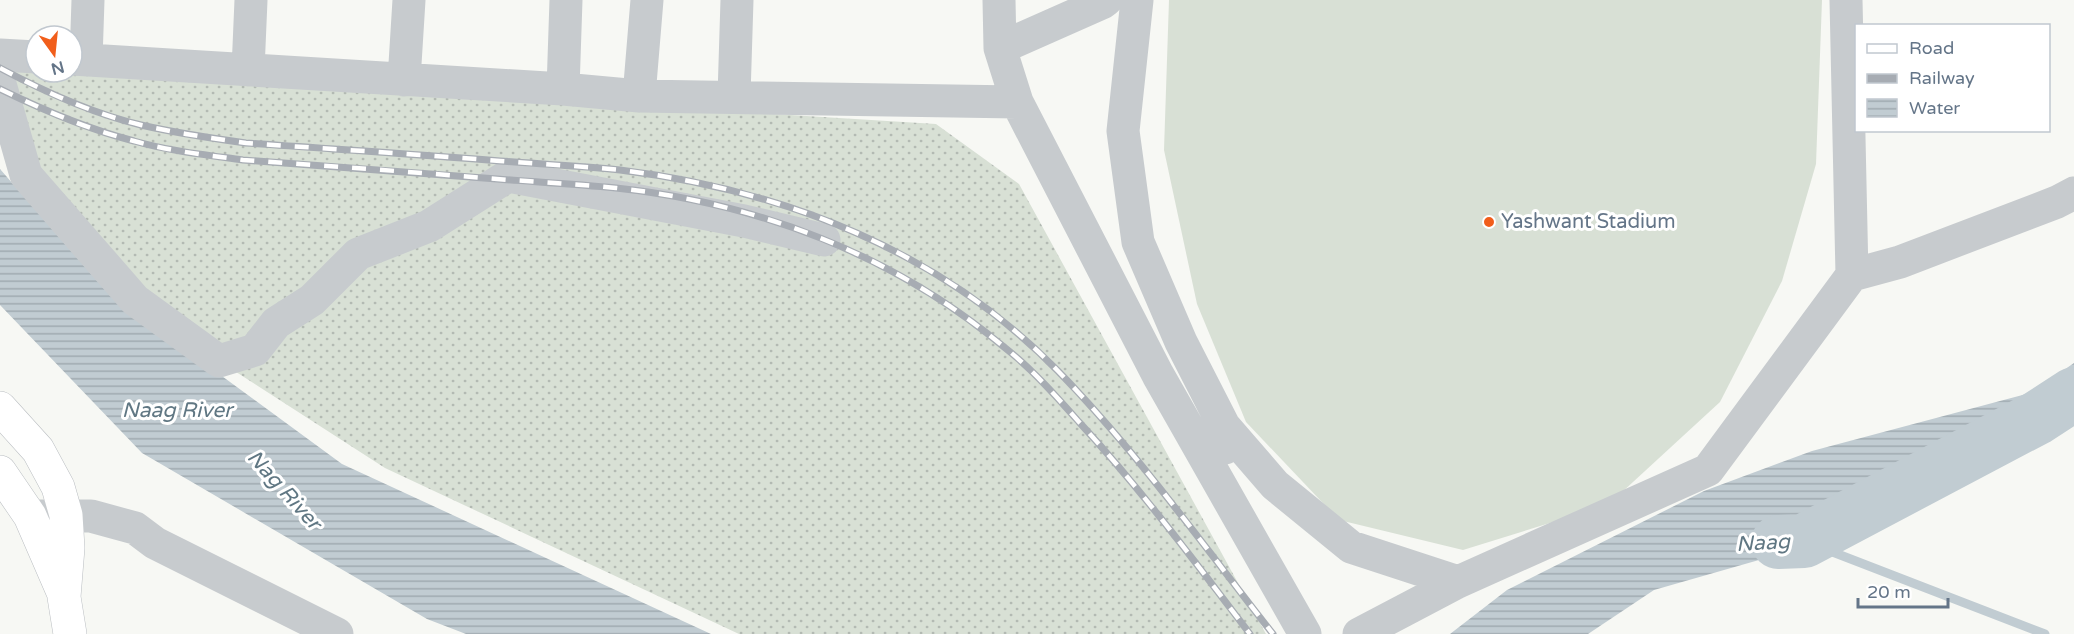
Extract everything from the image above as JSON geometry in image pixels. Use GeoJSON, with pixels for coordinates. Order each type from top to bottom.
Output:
{"type":"FeatureCollection","features":[{"type":"Feature","properties":{"kind":"main road"},"geometry":{"type":"LineString","coordinates":[[0,408],[38,450],[58,487],[66,515],[68,548],[64,597]]}},
{"type":"Feature","properties":{"kind":"main road"},"geometry":{"type":"LineString","coordinates":[[0,472],[30,516],[64,597],[70,634]]}},
{"type":"Feature","properties":{"kind":"street"},"geometry":{"type":"LineString","coordinates":[[84,27],[88,0]]}},
{"type":"Feature","properties":{"kind":"street"},"geometry":{"type":"LineString","coordinates":[[248,70],[251,0]]}},
{"type":"Feature","properties":{"kind":"street"},"geometry":{"type":"LineString","coordinates":[[404,80],[409,0]]}},
{"type":"Feature","properties":{"kind":"street"},"geometry":{"type":"LineString","coordinates":[[562,89],[566,0]]}},
{"type":"Feature","properties":{"kind":"street"},"geometry":{"type":"LineString","coordinates":[[639,96],[647,0]]}},
{"type":"Feature","properties":{"kind":"street"},"geometry":{"type":"LineString","coordinates":[[734,96],[737,0]]}},
{"type":"Feature","properties":{"kind":"street"},"geometry":{"type":"LineString","coordinates":[[999,0],[1000,48],[1017,102],[1158,375],[1305,634]]}},
{"type":"Feature","properties":{"kind":"street"},"geometry":{"type":"LineString","coordinates":[[1000,48],[1106,0]]}},
{"type":"Feature","properties":{"kind":"street"},"geometry":{"type":"LineString","coordinates":[[1137,0],[1123,131],[1138,242],[1181,342],[1224,426],[1275,484],[1351,546],[1458,582]]}},
{"type":"Feature","properties":{"kind":"street"},"geometry":{"type":"LineString","coordinates":[[1359,634],[1458,582],[1708,470],[1852,275],[1846,0]]}},
{"type":"Feature","properties":{"kind":"street"},"geometry":{"type":"LineString","coordinates":[[0,55],[24,56]]}},
{"type":"Feature","properties":{"kind":"street"},"geometry":{"type":"LineString","coordinates":[[84,60],[562,89],[639,96],[1017,102]]}},
{"type":"Feature","properties":{"kind":"street"},"geometry":{"type":"LineString","coordinates":[[0,84],[26,175],[135,300],[219,361],[255,350],[276,322],[312,300],[358,254],[429,226],[508,176],[744,221],[824,240]]}},
{"type":"Feature","properties":{"kind":"street"},"geometry":{"type":"LineString","coordinates":[[1852,275],[1900,262],[2057,202],[2074,193]]}},
{"type":"Feature","properties":{"kind":"street"},"geometry":{"type":"LineString","coordinates":[[1224,426],[1226,494]]}},
{"type":"Feature","properties":{"kind":"street"},"geometry":{"type":"LineString","coordinates":[[30,516],[91,516],[135,528],[155,543],[337,634]]}},
{"type":"Feature","properties":{"kind":"shaded area","name":"Yashwant Stadium"},"geometry":{"type":"Polygon","coordinates":[[[1169,0],[1822,0],[1816,164],[1782,281],[1720,402],[1608,505],[1463,550],[1339,520],[1246,422],[1197,304],[1164,150],[1169,0]]]}},
{"type":"Feature","properties":{"kind":"shaded area"},"geometry":{"type":"Polygon","coordinates":[[[0,66],[24,70],[24,84],[84,84],[84,71],[936,124],[1019,184],[1266,634],[739,634],[385,468],[219,361],[0,144],[0,66]]]}},
{"type":"Feature","properties":{"kind":"water","name":"Naag River"},"geometry":{"type":"Polygon","coordinates":[[[0,169],[107,292],[342,464],[711,634],[466,634],[427,619],[142,453],[0,305],[0,169]]]}},
{"type":"Feature","properties":{"kind":"water"},"geometry":{"type":"Polygon","coordinates":[[[2074,363],[2074,420],[1904,484],[1794,550],[1654,590],[1588,634],[1450,634],[1507,590],[1704,491],[1812,451],[2030,393],[2074,363]]]}},
{"type":"Feature","properties":{"kind":"waterway","name":"Naag"},"geometry":{"type":"LineString","coordinates":[[1778,542],[1804,541],[2037,418],[2074,394]]}},
{"type":"Feature","properties":{"kind":"waterway"},"geometry":{"type":"LineString","coordinates":[[1804,541],[2045,634]]}},
{"type":"Feature","properties":{"kind":"railway"},"geometry":{"type":"LineString","coordinates":[[0,68],[86,108],[141,125],[246,143],[620,170],[681,179],[741,193],[800,211],[857,233],[911,260],[963,292],[1012,329],[1058,371],[1142,466],[1273,634]]}},
{"type":"Feature","properties":{"kind":"railway"},"geometry":{"type":"LineString","coordinates":[[0,89],[49,112],[99,131],[174,150],[243,160],[571,184],[669,195],[721,206],[822,239],[870,260],[917,285],[962,314],[1024,364],[1062,402],[1124,473],[1250,634]]}},
{"type":"Feature","properties":{"kind":"place","name":"Yashwant Stadium"},"geometry":{"type":"Point","coordinates":[1489,222]}},
{"type":"Feature","properties":{"kind":"water label","name":"Nag River"},"geometry":{"type":"Point","coordinates":[284,490]}}]}
